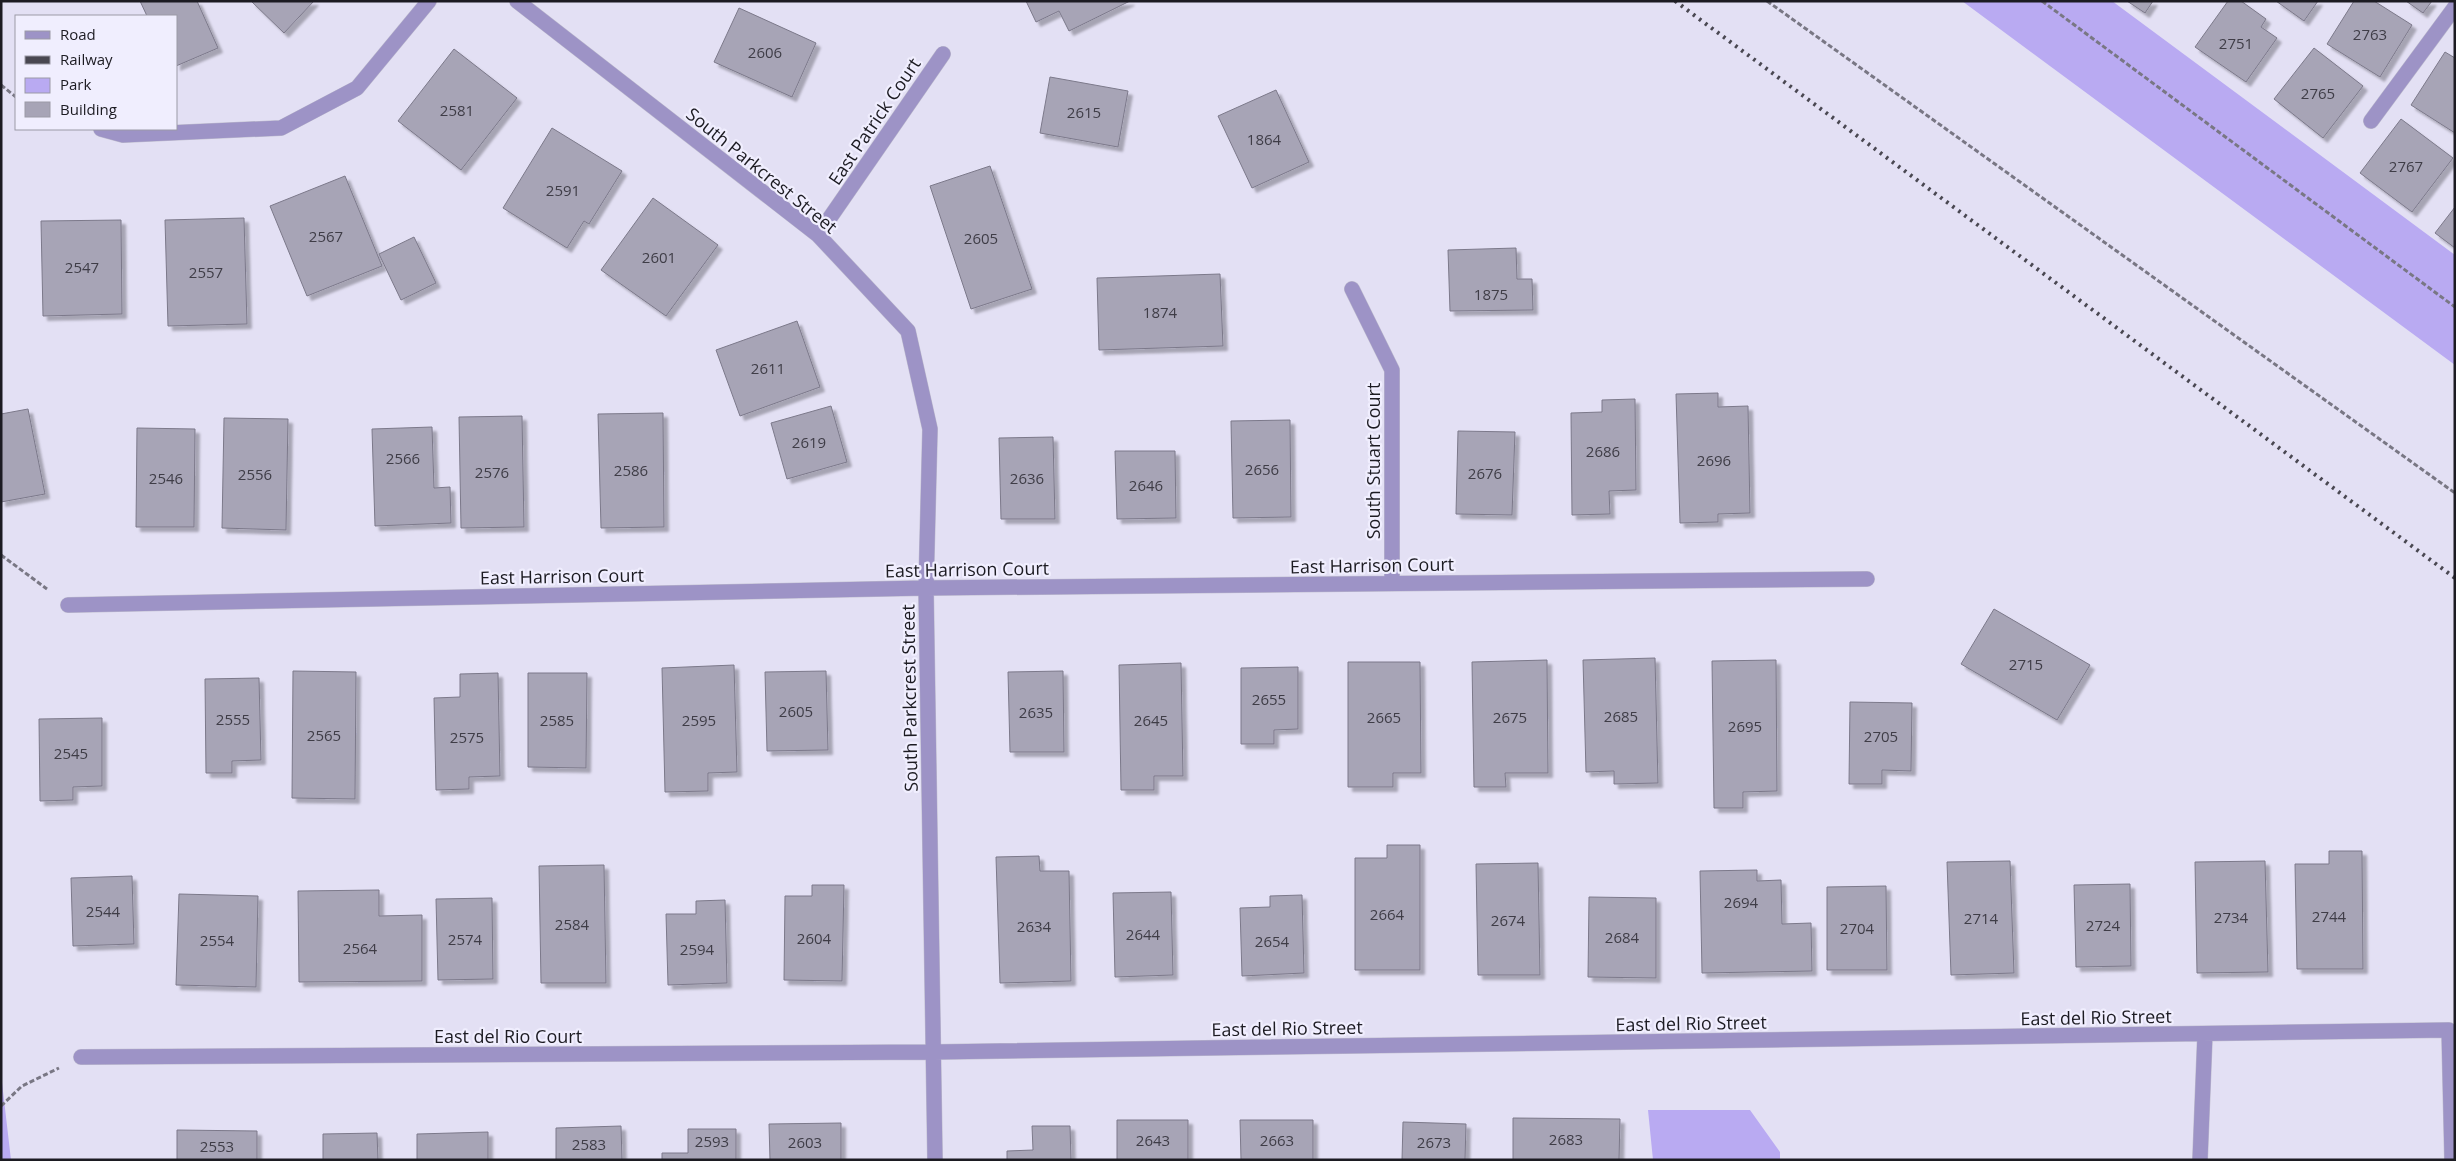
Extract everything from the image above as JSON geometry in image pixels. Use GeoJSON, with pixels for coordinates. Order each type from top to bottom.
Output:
{"type":"FeatureCollection","features":[{"type":"Feature","properties":{"kind":"street"},"geometry":{"type":"LineString","coordinates":[[106,130],[123,135],[281,128],[357,88],[429,1]]}},
{"type":"Feature","properties":{"kind":"street","name":"South Parkcrest Street"},"geometry":{"type":"LineString","coordinates":[[517,1],[818,235],[908,331],[930,428],[926,588],[936,1160]]}},
{"type":"Feature","properties":{"kind":"street"},"geometry":{"type":"LineString","coordinates":[[2371,121],[2455,7]]}},
{"type":"Feature","properties":{"kind":"street","name":"East Patrick Court"},"geometry":{"type":"LineString","coordinates":[[818,235],[943,54]]}},
{"type":"Feature","properties":{"kind":"street","name":"South Stuart Court"},"geometry":{"type":"LineString","coordinates":[[1352,289],[1392,370],[1392,583]]}},
{"type":"Feature","properties":{"kind":"street","name":"East Harrison Court"},"geometry":{"type":"LineString","coordinates":[[68,606],[926,588],[1868,579]]}},
{"type":"Feature","properties":{"kind":"street","name":"East del Rio Street"},"geometry":{"type":"LineString","coordinates":[[934,1052],[2449,1030],[2452,1160]]}},
{"type":"Feature","properties":{"kind":"street"},"geometry":{"type":"LineString","coordinates":[[2200,1160],[2205,1034]]}},
{"type":"Feature","properties":{"kind":"street","name":"East del Rio Court"},"geometry":{"type":"LineString","coordinates":[[82,1057],[934,1052]]}},
{"type":"Feature","properties":{"kind":"path"},"geometry":{"type":"LineString","coordinates":[[1767,1],[2455,493]]}},
{"type":"Feature","properties":{"kind":"path"},"geometry":{"type":"LineString","coordinates":[[2042,1],[2455,307]]}},
{"type":"Feature","properties":{"kind":"path"},"geometry":{"type":"LineString","coordinates":[[1,85],[15,96]]}},
{"type":"Feature","properties":{"kind":"path"},"geometry":{"type":"LineString","coordinates":[[1,555],[68,606]]}},
{"type":"Feature","properties":{"kind":"path"},"geometry":{"type":"LineString","coordinates":[[1,1106],[22,1086],[82,1057]]}},
{"type":"Feature","properties":{"kind":"green space"},"geometry":{"type":"Polygon","coordinates":[[[1962,1],[2112,1],[2455,255],[2455,365],[1962,1]]]}},
{"type":"Feature","properties":{"kind":"green space"},"geometry":{"type":"Polygon","coordinates":[[[1,1074],[11,1160],[1,1160],[1,1074]]]}},
{"type":"Feature","properties":{"kind":"green space"},"geometry":{"type":"Polygon","coordinates":[[[1648,1110],[1750,1110],[1780,1152],[1780,1160],[1653,1160],[1648,1110]]]}},
{"type":"Feature","properties":{"kind":"building"},"geometry":{"type":"Polygon","coordinates":[[[140,1],[197,1],[218,48],[178,65],[178,15],[147,15],[140,1]]]}},
{"type":"Feature","properties":{"kind":"building"},"geometry":{"type":"Polygon","coordinates":[[[251,1],[314,1],[284,33],[251,1]]]}},
{"type":"Feature","properties":{"kind":"building"},"geometry":{"type":"Polygon","coordinates":[[[1026,1],[1130,1],[1069,31],[1059,11],[1036,22],[1026,1]]]}},
{"type":"Feature","properties":{"kind":"building"},"geometry":{"type":"Polygon","coordinates":[[[2127,1],[2153,1],[2145,13],[2127,1]]]}},
{"type":"Feature","properties":{"kind":"building"},"geometry":{"type":"Polygon","coordinates":[[[2228,1],[2241,1],[2266,19],[2261,27],[2277,38],[2246,82],[2195,47],[2228,1]]]}},
{"type":"Feature","properties":{"kind":"building"},"geometry":{"type":"Polygon","coordinates":[[[2276,1],[2318,1],[2304,21],[2276,1]]]}},
{"type":"Feature","properties":{"kind":"building"},"geometry":{"type":"Polygon","coordinates":[[[2354,1],[2374,1],[2412,25],[2380,77],[2327,44],[2354,1]]]}},
{"type":"Feature","properties":{"kind":"building"},"geometry":{"type":"Polygon","coordinates":[[[2406,1],[2432,1],[2423,13],[2406,1]]]}},
{"type":"Feature","properties":{"kind":"building"},"geometry":{"type":"Polygon","coordinates":[[[739,8],[816,43],[792,97],[714,62],[739,8]]]}},
{"type":"Feature","properties":{"kind":"building"},"geometry":{"type":"Polygon","coordinates":[[[2314,48],[2363,86],[2323,138],[2274,99],[2314,48]]]}},
{"type":"Feature","properties":{"kind":"building"},"geometry":{"type":"Polygon","coordinates":[[[454,49],[517,98],[461,170],[398,121],[454,49]]]}},
{"type":"Feature","properties":{"kind":"building"},"geometry":{"type":"Polygon","coordinates":[[[2445,52],[2455,58],[2455,133],[2411,105],[2445,52]]]}},
{"type":"Feature","properties":{"kind":"building"},"geometry":{"type":"Polygon","coordinates":[[[1050,77],[1128,91],[1118,147],[1040,133],[1050,77]]]}},
{"type":"Feature","properties":{"kind":"building"},"geometry":{"type":"Polygon","coordinates":[[[1276,90],[1309,162],[1252,188],[1218,116],[1276,90]]]}},
{"type":"Feature","properties":{"kind":"building"},"geometry":{"type":"Polygon","coordinates":[[[2401,119],[2453,158],[2412,212],[2360,173],[2401,119]]]}},
{"type":"Feature","properties":{"kind":"building"},"geometry":{"type":"Polygon","coordinates":[[[552,128],[622,171],[589,224],[584,221],[567,248],[503,208],[552,128]]]}},
{"type":"Feature","properties":{"kind":"building"},"geometry":{"type":"Polygon","coordinates":[[[990,166],[1032,289],[971,309],[930,186],[990,166]]]}},
{"type":"Feature","properties":{"kind":"building"},"geometry":{"type":"Polygon","coordinates":[[[345,176],[382,266],[307,296],[270,206],[345,176]]]}},
{"type":"Feature","properties":{"kind":"building"},"geometry":{"type":"Polygon","coordinates":[[[653,198],[718,245],[666,316],[601,270],[653,198]]]}},
{"type":"Feature","properties":{"kind":"building"},"geometry":{"type":"Polygon","coordinates":[[[2455,207],[2455,248],[2435,233],[2455,207]]]}},
{"type":"Feature","properties":{"kind":"building"},"geometry":{"type":"Polygon","coordinates":[[[244,218],[247,324],[168,326],[165,220],[244,218]]]}},
{"type":"Feature","properties":{"kind":"building"},"geometry":{"type":"Polygon","coordinates":[[[121,220],[122,314],[43,316],[41,221],[121,220]]]}},
{"type":"Feature","properties":{"kind":"building"},"geometry":{"type":"Polygon","coordinates":[[[414,237],[436,283],[401,300],[379,254],[414,237]]]}},
{"type":"Feature","properties":{"kind":"building"},"geometry":{"type":"Polygon","coordinates":[[[1516,248],[1517,279],[1532,279],[1533,310],[1450,311],[1448,250],[1516,248]]]}},
{"type":"Feature","properties":{"kind":"building"},"geometry":{"type":"Polygon","coordinates":[[[1220,274],[1223,346],[1099,350],[1097,278],[1220,274]]]}},
{"type":"Feature","properties":{"kind":"building"},"geometry":{"type":"Polygon","coordinates":[[[797,321],[820,387],[740,416],[716,350],[797,321]]]}},
{"type":"Feature","properties":{"kind":"building"},"geometry":{"type":"Polygon","coordinates":[[[1718,393],[1718,407],[1748,406],[1750,513],[1718,514],[1718,522],[1680,523],[1676,394],[1718,393]]]}},
{"type":"Feature","properties":{"kind":"building"},"geometry":{"type":"Polygon","coordinates":[[[1635,399],[1636,490],[1609,491],[1610,514],[1572,515],[1571,413],[1602,412],[1602,400],[1635,399]]]}},
{"type":"Feature","properties":{"kind":"building"},"geometry":{"type":"Polygon","coordinates":[[[831,406],[847,462],[787,479],[771,423],[831,406]]]}},
{"type":"Feature","properties":{"kind":"building"},"geometry":{"type":"Polygon","coordinates":[[[28,409],[45,494],[1,502],[1,414],[28,409]]]}},
{"type":"Feature","properties":{"kind":"building"},"geometry":{"type":"Polygon","coordinates":[[[663,413],[664,527],[601,528],[598,414],[663,413]]]}},
{"type":"Feature","properties":{"kind":"building"},"geometry":{"type":"Polygon","coordinates":[[[522,416],[524,527],[461,528],[459,417],[522,416]]]}},
{"type":"Feature","properties":{"kind":"building"},"geometry":{"type":"Polygon","coordinates":[[[224,418],[288,419],[286,530],[222,528],[224,418]]]}},
{"type":"Feature","properties":{"kind":"building"},"geometry":{"type":"Polygon","coordinates":[[[1290,420],[1291,517],[1233,518],[1231,421],[1290,420]]]}},
{"type":"Feature","properties":{"kind":"building"},"geometry":{"type":"Polygon","coordinates":[[[432,427],[434,488],[450,487],[451,523],[375,526],[372,429],[432,427]]]}},
{"type":"Feature","properties":{"kind":"building"},"geometry":{"type":"Polygon","coordinates":[[[137,428],[195,429],[194,527],[136,527],[137,428]]]}},
{"type":"Feature","properties":{"kind":"building"},"geometry":{"type":"Polygon","coordinates":[[[1458,431],[1515,432],[1512,515],[1456,514],[1458,431]]]}},
{"type":"Feature","properties":{"kind":"building"},"geometry":{"type":"Polygon","coordinates":[[[1053,437],[1055,519],[1001,519],[999,438],[1053,437]]]}},
{"type":"Feature","properties":{"kind":"building"},"geometry":{"type":"Polygon","coordinates":[[[1115,451],[1175,451],[1176,518],[1117,519],[1115,451]]]}},
{"type":"Feature","properties":{"kind":"building"},"geometry":{"type":"Polygon","coordinates":[[[1994,609],[2090,665],[2057,720],[1961,664],[1994,609]]]}},
{"type":"Feature","properties":{"kind":"building"},"geometry":{"type":"Polygon","coordinates":[[[1655,658],[1658,783],[1614,784],[1614,771],[1586,772],[1583,660],[1655,658]]]}},
{"type":"Feature","properties":{"kind":"building"},"geometry":{"type":"Polygon","coordinates":[[[1547,660],[1548,773],[1505,773],[1506,787],[1474,787],[1472,662],[1547,660]]]}},
{"type":"Feature","properties":{"kind":"building"},"geometry":{"type":"Polygon","coordinates":[[[1776,660],[1777,791],[1743,792],[1743,808],[1714,808],[1712,661],[1776,660]]]}},
{"type":"Feature","properties":{"kind":"building"},"geometry":{"type":"Polygon","coordinates":[[[1348,662],[1420,662],[1421,773],[1393,773],[1393,787],[1348,787],[1348,662]]]}},
{"type":"Feature","properties":{"kind":"building"},"geometry":{"type":"Polygon","coordinates":[[[1181,663],[1183,776],[1154,776],[1154,790],[1121,790],[1119,665],[1181,663]]]}},
{"type":"Feature","properties":{"kind":"building"},"geometry":{"type":"Polygon","coordinates":[[[734,665],[737,772],[708,773],[708,791],[665,792],[662,668],[734,665]]]}},
{"type":"Feature","properties":{"kind":"building"},"geometry":{"type":"Polygon","coordinates":[[[1298,667],[1298,729],[1274,730],[1274,744],[1241,744],[1241,668],[1298,667]]]}},
{"type":"Feature","properties":{"kind":"building"},"geometry":{"type":"Polygon","coordinates":[[[293,671],[356,672],[355,799],[292,798],[293,671]]]}},
{"type":"Feature","properties":{"kind":"building"},"geometry":{"type":"Polygon","coordinates":[[[826,671],[828,750],[767,751],[765,672],[826,671]]]}},
{"type":"Feature","properties":{"kind":"building"},"geometry":{"type":"Polygon","coordinates":[[[1063,671],[1064,752],[1010,752],[1008,672],[1063,671]]]}},
{"type":"Feature","properties":{"kind":"building"},"geometry":{"type":"Polygon","coordinates":[[[498,673],[500,776],[469,777],[469,789],[436,790],[434,698],[460,697],[460,674],[498,673]]]}},
{"type":"Feature","properties":{"kind":"building"},"geometry":{"type":"Polygon","coordinates":[[[528,673],[587,673],[586,768],[528,767],[528,673]]]}},
{"type":"Feature","properties":{"kind":"building"},"geometry":{"type":"Polygon","coordinates":[[[259,678],[261,760],[232,761],[232,773],[206,773],[205,679],[259,678]]]}},
{"type":"Feature","properties":{"kind":"building"},"geometry":{"type":"Polygon","coordinates":[[[1850,702],[1912,703],[1911,771],[1882,770],[1882,784],[1849,784],[1850,702]]]}},
{"type":"Feature","properties":{"kind":"building"},"geometry":{"type":"Polygon","coordinates":[[[102,718],[102,786],[73,787],[73,800],[40,801],[39,719],[102,718]]]}},
{"type":"Feature","properties":{"kind":"building"},"geometry":{"type":"Polygon","coordinates":[[[1387,845],[1420,845],[1420,970],[1355,970],[1355,858],[1387,858],[1387,845]]]}},
{"type":"Feature","properties":{"kind":"building"},"geometry":{"type":"Polygon","coordinates":[[[2329,851],[2362,851],[2363,969],[2297,969],[2295,864],[2329,864],[2329,851]]]}},
{"type":"Feature","properties":{"kind":"building"},"geometry":{"type":"Polygon","coordinates":[[[1039,856],[1040,871],[1069,871],[1071,981],[1000,983],[996,857],[1039,856]]]}},
{"type":"Feature","properties":{"kind":"building"},"geometry":{"type":"Polygon","coordinates":[[[2010,861],[2014,973],[1951,975],[1947,862],[2010,861]]]}},
{"type":"Feature","properties":{"kind":"building"},"geometry":{"type":"Polygon","coordinates":[[[2265,861],[2268,972],[2197,973],[2195,862],[2265,861]]]}},
{"type":"Feature","properties":{"kind":"building"},"geometry":{"type":"Polygon","coordinates":[[[1538,863],[1540,975],[1478,975],[1476,864],[1538,863]]]}},
{"type":"Feature","properties":{"kind":"building"},"geometry":{"type":"Polygon","coordinates":[[[604,865],[606,983],[541,983],[539,866],[604,865]]]}},
{"type":"Feature","properties":{"kind":"building"},"geometry":{"type":"Polygon","coordinates":[[[1757,870],[1757,881],[1781,880],[1782,924],[1811,923],[1812,971],[1702,973],[1700,871],[1757,870]]]}},
{"type":"Feature","properties":{"kind":"building"},"geometry":{"type":"Polygon","coordinates":[[[132,876],[134,944],[73,946],[71,878],[132,876]]]}},
{"type":"Feature","properties":{"kind":"building"},"geometry":{"type":"Polygon","coordinates":[[[2130,884],[2131,966],[2076,967],[2074,885],[2130,884]]]}},
{"type":"Feature","properties":{"kind":"building"},"geometry":{"type":"Polygon","coordinates":[[[812,885],[844,885],[842,981],[784,980],[785,896],[812,896],[812,885]]]}},
{"type":"Feature","properties":{"kind":"building"},"geometry":{"type":"Polygon","coordinates":[[[1886,886],[1887,970],[1827,970],[1827,887],[1886,886]]]}},
{"type":"Feature","properties":{"kind":"building"},"geometry":{"type":"Polygon","coordinates":[[[379,890],[379,916],[422,915],[422,981],[299,982],[298,891],[379,890]]]}},
{"type":"Feature","properties":{"kind":"building"},"geometry":{"type":"Polygon","coordinates":[[[1171,892],[1173,975],[1115,977],[1113,893],[1171,892]]]}},
{"type":"Feature","properties":{"kind":"building"},"geometry":{"type":"Polygon","coordinates":[[[179,894],[258,896],[256,987],[176,985],[179,894]]]}},
{"type":"Feature","properties":{"kind":"building"},"geometry":{"type":"Polygon","coordinates":[[[1302,895],[1304,973],[1242,976],[1240,908],[1270,907],[1270,896],[1302,895]]]}},
{"type":"Feature","properties":{"kind":"building"},"geometry":{"type":"Polygon","coordinates":[[[1589,897],[1656,898],[1656,978],[1588,977],[1589,897]]]}},
{"type":"Feature","properties":{"kind":"building"},"geometry":{"type":"Polygon","coordinates":[[[492,898],[493,979],[438,980],[436,899],[492,898]]]}},
{"type":"Feature","properties":{"kind":"building"},"geometry":{"type":"Polygon","coordinates":[[[725,900],[727,983],[668,985],[666,914],[696,914],[696,901],[725,900]]]}},
{"type":"Feature","properties":{"kind":"building"},"geometry":{"type":"Polygon","coordinates":[[[1513,1118],[1620,1119],[1619,1160],[1513,1160],[1513,1118]]]}},
{"type":"Feature","properties":{"kind":"building"},"geometry":{"type":"Polygon","coordinates":[[[1117,1120],[1188,1120],[1188,1160],[1117,1160],[1117,1120]]]}},
{"type":"Feature","properties":{"kind":"building"},"geometry":{"type":"Polygon","coordinates":[[[1240,1120],[1313,1120],[1313,1160],[1241,1160],[1240,1120]]]}},
{"type":"Feature","properties":{"kind":"building"},"geometry":{"type":"Polygon","coordinates":[[[1403,1122],[1466,1124],[1465,1160],[1402,1160],[1403,1122]]]}},
{"type":"Feature","properties":{"kind":"building"},"geometry":{"type":"Polygon","coordinates":[[[841,1123],[841,1160],[770,1160],[769,1124],[841,1123]]]}},
{"type":"Feature","properties":{"kind":"building"},"geometry":{"type":"Polygon","coordinates":[[[621,1126],[622,1160],[556,1160],[556,1128],[621,1126]]]}},
{"type":"Feature","properties":{"kind":"building"},"geometry":{"type":"Polygon","coordinates":[[[1032,1126],[1070,1126],[1071,1160],[1007,1160],[1007,1151],[1033,1150],[1032,1126]]]}},
{"type":"Feature","properties":{"kind":"building"},"geometry":{"type":"Polygon","coordinates":[[[688,1129],[736,1129],[736,1160],[662,1160],[662,1153],[688,1153],[688,1129]]]}},
{"type":"Feature","properties":{"kind":"building"},"geometry":{"type":"Polygon","coordinates":[[[177,1130],[257,1131],[257,1160],[177,1160],[177,1130]]]}},
{"type":"Feature","properties":{"kind":"building"},"geometry":{"type":"Polygon","coordinates":[[[488,1132],[488,1160],[417,1160],[417,1134],[488,1132]]]}},
{"type":"Feature","properties":{"kind":"building"},"geometry":{"type":"Polygon","coordinates":[[[377,1133],[378,1160],[323,1160],[323,1134],[377,1133]]]}},
{"type":"Feature","properties":{"kind":"railway"},"geometry":{"type":"LineString","coordinates":[[1675,1],[2455,578]]}}]}
